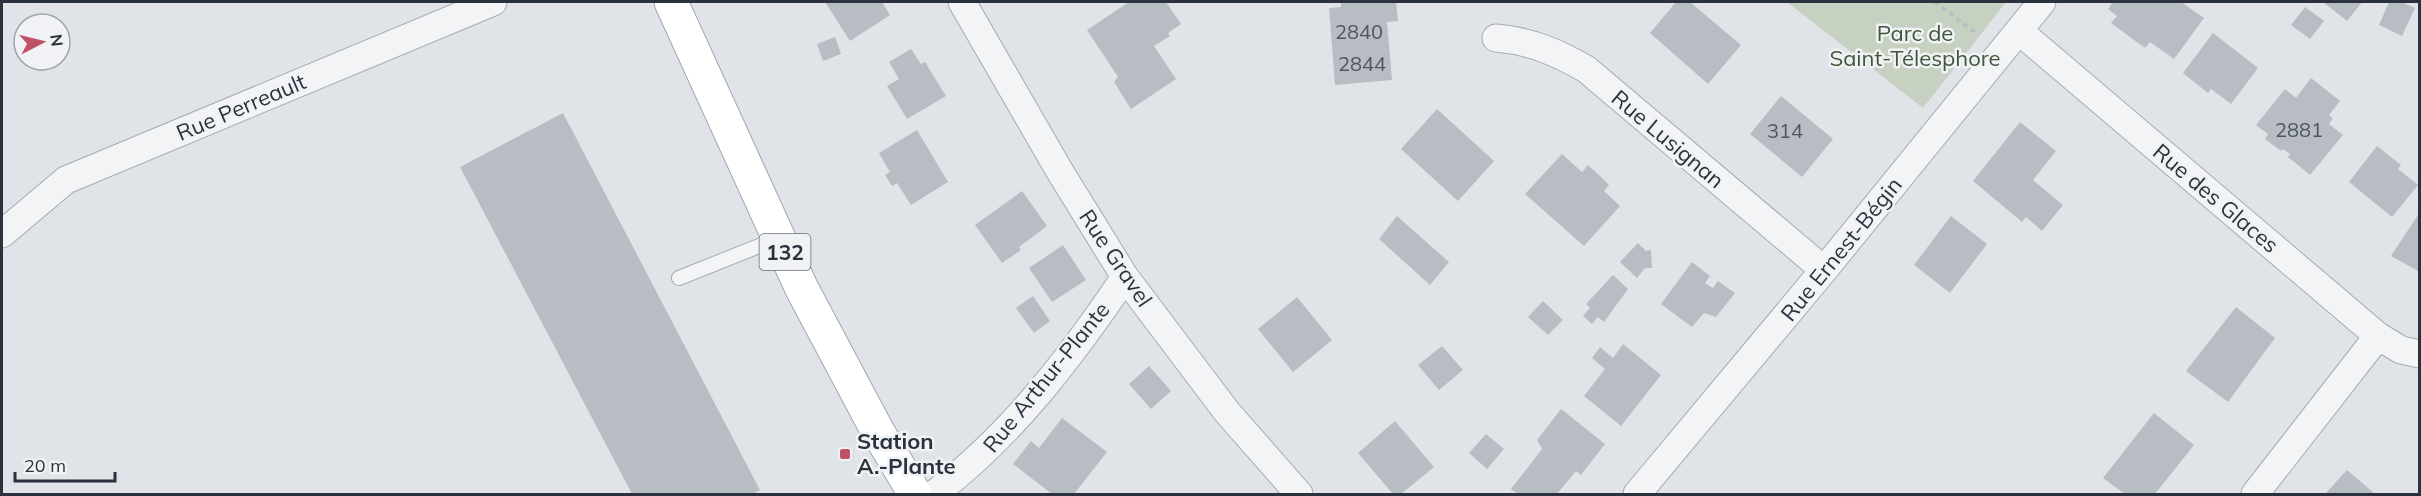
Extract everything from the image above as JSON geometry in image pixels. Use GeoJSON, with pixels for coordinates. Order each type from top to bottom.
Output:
{"type":"FeatureCollection","features":[{"type":"Feature","properties":{"kind":"main road","name":"132"},"geometry":{"type":"LineString","coordinates":[[671,2],[802,289],[878,432],[915,495]]}},
{"type":"Feature","properties":{"kind":"street","name":"Rue Perreault"},"geometry":{"type":"LineString","coordinates":[[2,234],[66,180],[493,2]]}},
{"type":"Feature","properties":{"kind":"street","name":"Rue Gravel"},"geometry":{"type":"LineString","coordinates":[[962,2],[1059,170],[1125,277],[1227,412],[1299,495]]}},
{"type":"Feature","properties":{"kind":"street","name":"Rue Ernest-Bégin"},"geometry":{"type":"LineString","coordinates":[[1637,495],[2042,2]]}},
{"type":"Feature","properties":{"kind":"street","name":"Rue des Glaces"},"geometry":{"type":"LineString","coordinates":[[2019,32],[2378,336],[2401,350],[2420,354]]}},
{"type":"Feature","properties":{"kind":"street","name":"Rue Lusignan"},"geometry":{"type":"LineString","coordinates":[[1497,38],[1524,40],[1552,50],[1586,69],[1824,270]]}},
{"type":"Feature","properties":{"kind":"street","name":"Rue Arthur-Plante"},"geometry":{"type":"LineString","coordinates":[[934,495],[971,467],[1009,428],[1093,324],[1125,277]]}},
{"type":"Feature","properties":{"kind":"street"},"geometry":{"type":"LineString","coordinates":[[2255,495],[2378,336]]}},
{"type":"Feature","properties":{"kind":"lane"},"geometry":{"type":"LineString","coordinates":[[679,278],[779,238]]}},
{"type":"Feature","properties":{"kind":"path"},"geometry":{"type":"LineString","coordinates":[[1935,2],[2001,53]]}},
{"type":"Feature","properties":{"kind":"green space","name":"Parc de Saint-Télesphore"},"geometry":{"type":"Polygon","coordinates":[[[1787,2],[2006,2],[1923,108],[1787,2]]]}},
{"type":"Feature","properties":{"kind":"building"},"geometry":{"type":"Polygon","coordinates":[[[825,2],[882,2],[890,15],[850,41],[825,2]]]}},
{"type":"Feature","properties":{"kind":"building"},"geometry":{"type":"Polygon","coordinates":[[[1129,2],[1166,2],[1181,24],[1168,33],[1170,36],[1154,46],[1176,79],[1131,109],[1114,82],[1118,77],[1087,30],[1129,2]]]}},
{"type":"Feature","properties":{"kind":"building"},"geometry":{"type":"Polygon","coordinates":[[[1341,2],[1396,2],[1398,21],[1387,22],[1392,80],[1335,85],[1329,8],[1341,7],[1341,2]]]}},
{"type":"Feature","properties":{"kind":"building"},"geometry":{"type":"Polygon","coordinates":[[[1676,2],[1690,2],[1741,45],[1708,84],[1650,33],[1676,2]]]}},
{"type":"Feature","properties":{"kind":"building"},"geometry":{"type":"Polygon","coordinates":[[[2113,2],[2181,2],[2204,18],[2174,59],[2150,42],[2145,48],[2111,23],[2117,16],[2108,9],[2113,2]]]}},
{"type":"Feature","properties":{"kind":"building"},"geometry":{"type":"Polygon","coordinates":[[[2323,2],[2362,2],[2347,21],[2323,2]]]}},
{"type":"Feature","properties":{"kind":"building"},"geometry":{"type":"Polygon","coordinates":[[[2389,2],[2402,2],[2415,8],[2402,36],[2379,25],[2389,2]]]}},
{"type":"Feature","properties":{"kind":"building"},"geometry":{"type":"Polygon","coordinates":[[[2305,7],[2324,21],[2310,39],[2291,25],[2305,7]]]}},
{"type":"Feature","properties":{"kind":"building"},"geometry":{"type":"Polygon","coordinates":[[[2213,33],[2258,68],[2231,104],[2211,89],[2208,93],[2183,73],[2213,33]]]}},
{"type":"Feature","properties":{"kind":"building"},"geometry":{"type":"Polygon","coordinates":[[[835,37],[841,54],[823,61],[817,44],[835,37]]]}},
{"type":"Feature","properties":{"kind":"building"},"geometry":{"type":"Polygon","coordinates":[[[911,49],[921,64],[925,62],[946,96],[907,119],[887,86],[899,79],[889,62],[911,49]]]}},
{"type":"Feature","properties":{"kind":"building"},"geometry":{"type":"Polygon","coordinates":[[[2311,78],[2340,101],[2329,115],[2333,118],[2329,124],[2343,135],[2310,175],[2288,157],[2290,154],[2283,149],[2281,151],[2265,139],[2268,134],[2256,125],[2285,89],[2296,98],[2311,78]]]}},
{"type":"Feature","properties":{"kind":"building"},"geometry":{"type":"Polygon","coordinates":[[[1781,96],[1833,139],[1802,177],[1750,134],[1781,96]]]}},
{"type":"Feature","properties":{"kind":"building"},"geometry":{"type":"Polygon","coordinates":[[[1437,109],[1494,161],[1458,201],[1401,149],[1437,109]]]}},
{"type":"Feature","properties":{"kind":"building"},"geometry":{"type":"Polygon","coordinates":[[[563,113],[760,490],[752,494],[632,494],[460,167],[563,113]]]}},
{"type":"Feature","properties":{"kind":"building"},"geometry":{"type":"Polygon","coordinates":[[[2020,122],[2056,151],[2033,180],[2063,205],[2042,231],[2026,217],[2022,222],[1973,181],[2020,122]]]}},
{"type":"Feature","properties":{"kind":"building"},"geometry":{"type":"Polygon","coordinates":[[[917,130],[948,182],[911,205],[897,183],[892,186],[885,175],[890,172],[879,153],[917,130]]]}},
{"type":"Feature","properties":{"kind":"building"},"geometry":{"type":"Polygon","coordinates":[[[2377,146],[2401,165],[2398,169],[2418,185],[2392,217],[2349,182],[2377,146]]]}},
{"type":"Feature","properties":{"kind":"building"},"geometry":{"type":"Polygon","coordinates":[[[1562,154],[1582,172],[1588,165],[1609,185],[1604,191],[1620,206],[1584,246],[1525,194],[1562,154]]]}},
{"type":"Feature","properties":{"kind":"building"},"geometry":{"type":"Polygon","coordinates":[[[1022,191],[1047,226],[1019,247],[1021,250],[1002,263],[975,225],[1022,191]]]}},
{"type":"Feature","properties":{"kind":"building"},"geometry":{"type":"Polygon","coordinates":[[[2420,212],[2420,272],[2391,256],[2420,212]]]}},
{"type":"Feature","properties":{"kind":"building"},"geometry":{"type":"Polygon","coordinates":[[[1397,216],[1449,262],[1430,285],[1379,239],[1397,216]]]}},
{"type":"Feature","properties":{"kind":"building"},"geometry":{"type":"Polygon","coordinates":[[[1951,216],[1987,244],[1950,293],[1914,265],[1951,216]]]}},
{"type":"Feature","properties":{"kind":"building"},"geometry":{"type":"Polygon","coordinates":[[[1638,243],[1646,251],[1651,250],[1652,268],[1645,268],[1637,278],[1620,262],[1638,243]]]}},
{"type":"Feature","properties":{"kind":"building"},"geometry":{"type":"Polygon","coordinates":[[[1063,245],[1086,280],[1052,302],[1029,268],[1063,245]]]}},
{"type":"Feature","properties":{"kind":"building"},"geometry":{"type":"Polygon","coordinates":[[[1692,262],[1710,276],[1705,283],[1713,288],[1718,281],[1735,293],[1716,317],[1704,313],[1692,327],[1661,304],[1692,262]]]}},
{"type":"Feature","properties":{"kind":"building"},"geometry":{"type":"Polygon","coordinates":[[[1613,275],[1628,289],[1604,322],[1598,317],[1592,324],[1583,316],[1590,308],[1586,304],[1613,275]]]}},
{"type":"Feature","properties":{"kind":"building"},"geometry":{"type":"Polygon","coordinates":[[[1033,296],[1050,321],[1034,333],[1016,308],[1033,296]]]}},
{"type":"Feature","properties":{"kind":"building"},"geometry":{"type":"Polygon","coordinates":[[[1297,297],[1332,340],[1293,372],[1258,329],[1297,297]]]}},
{"type":"Feature","properties":{"kind":"building"},"geometry":{"type":"Polygon","coordinates":[[[1543,301],[1563,320],[1548,335],[1528,317],[1543,301]]]}},
{"type":"Feature","properties":{"kind":"building"},"geometry":{"type":"Polygon","coordinates":[[[2236,307],[2275,338],[2228,402],[2186,371],[2236,307]]]}},
{"type":"Feature","properties":{"kind":"building"},"geometry":{"type":"Polygon","coordinates":[[[1623,344],[1661,375],[1621,426],[1584,396],[1605,369],[1592,358],[1600,347],[1613,358],[1623,344]]]}},
{"type":"Feature","properties":{"kind":"building"},"geometry":{"type":"Polygon","coordinates":[[[1442,346],[1463,370],[1439,390],[1418,365],[1442,346]]]}},
{"type":"Feature","properties":{"kind":"building"},"geometry":{"type":"Polygon","coordinates":[[[1149,366],[1171,391],[1151,409],[1129,384],[1149,366]]]}},
{"type":"Feature","properties":{"kind":"building"},"geometry":{"type":"Polygon","coordinates":[[[1561,409],[1605,444],[1581,475],[1576,471],[1557,494],[1518,494],[1511,489],[1542,449],[1537,440],[1561,409]]]}},
{"type":"Feature","properties":{"kind":"building"},"geometry":{"type":"Polygon","coordinates":[[[2154,413],[2194,445],[2155,494],[2125,494],[2103,478],[2154,413]]]}},
{"type":"Feature","properties":{"kind":"building"},"geometry":{"type":"Polygon","coordinates":[[[1062,418],[1107,452],[1074,494],[1052,494],[1013,464],[1031,441],[1039,448],[1062,418]]]}},
{"type":"Feature","properties":{"kind":"building"},"geometry":{"type":"Polygon","coordinates":[[[1395,421],[1434,467],[1401,494],[1393,494],[1358,453],[1395,421]]]}},
{"type":"Feature","properties":{"kind":"building"},"geometry":{"type":"Polygon","coordinates":[[[1486,434],[1504,449],[1487,469],[1469,453],[1486,434]]]}},
{"type":"Feature","properties":{"kind":"building"},"geometry":{"type":"Polygon","coordinates":[[[2347,470],[2375,494],[2325,494],[2347,470]]]}},
{"type":"Feature","properties":{"kind":"place","name":"Station A.-Plante"},"geometry":{"type":"Point","coordinates":[845,454]}}]}
